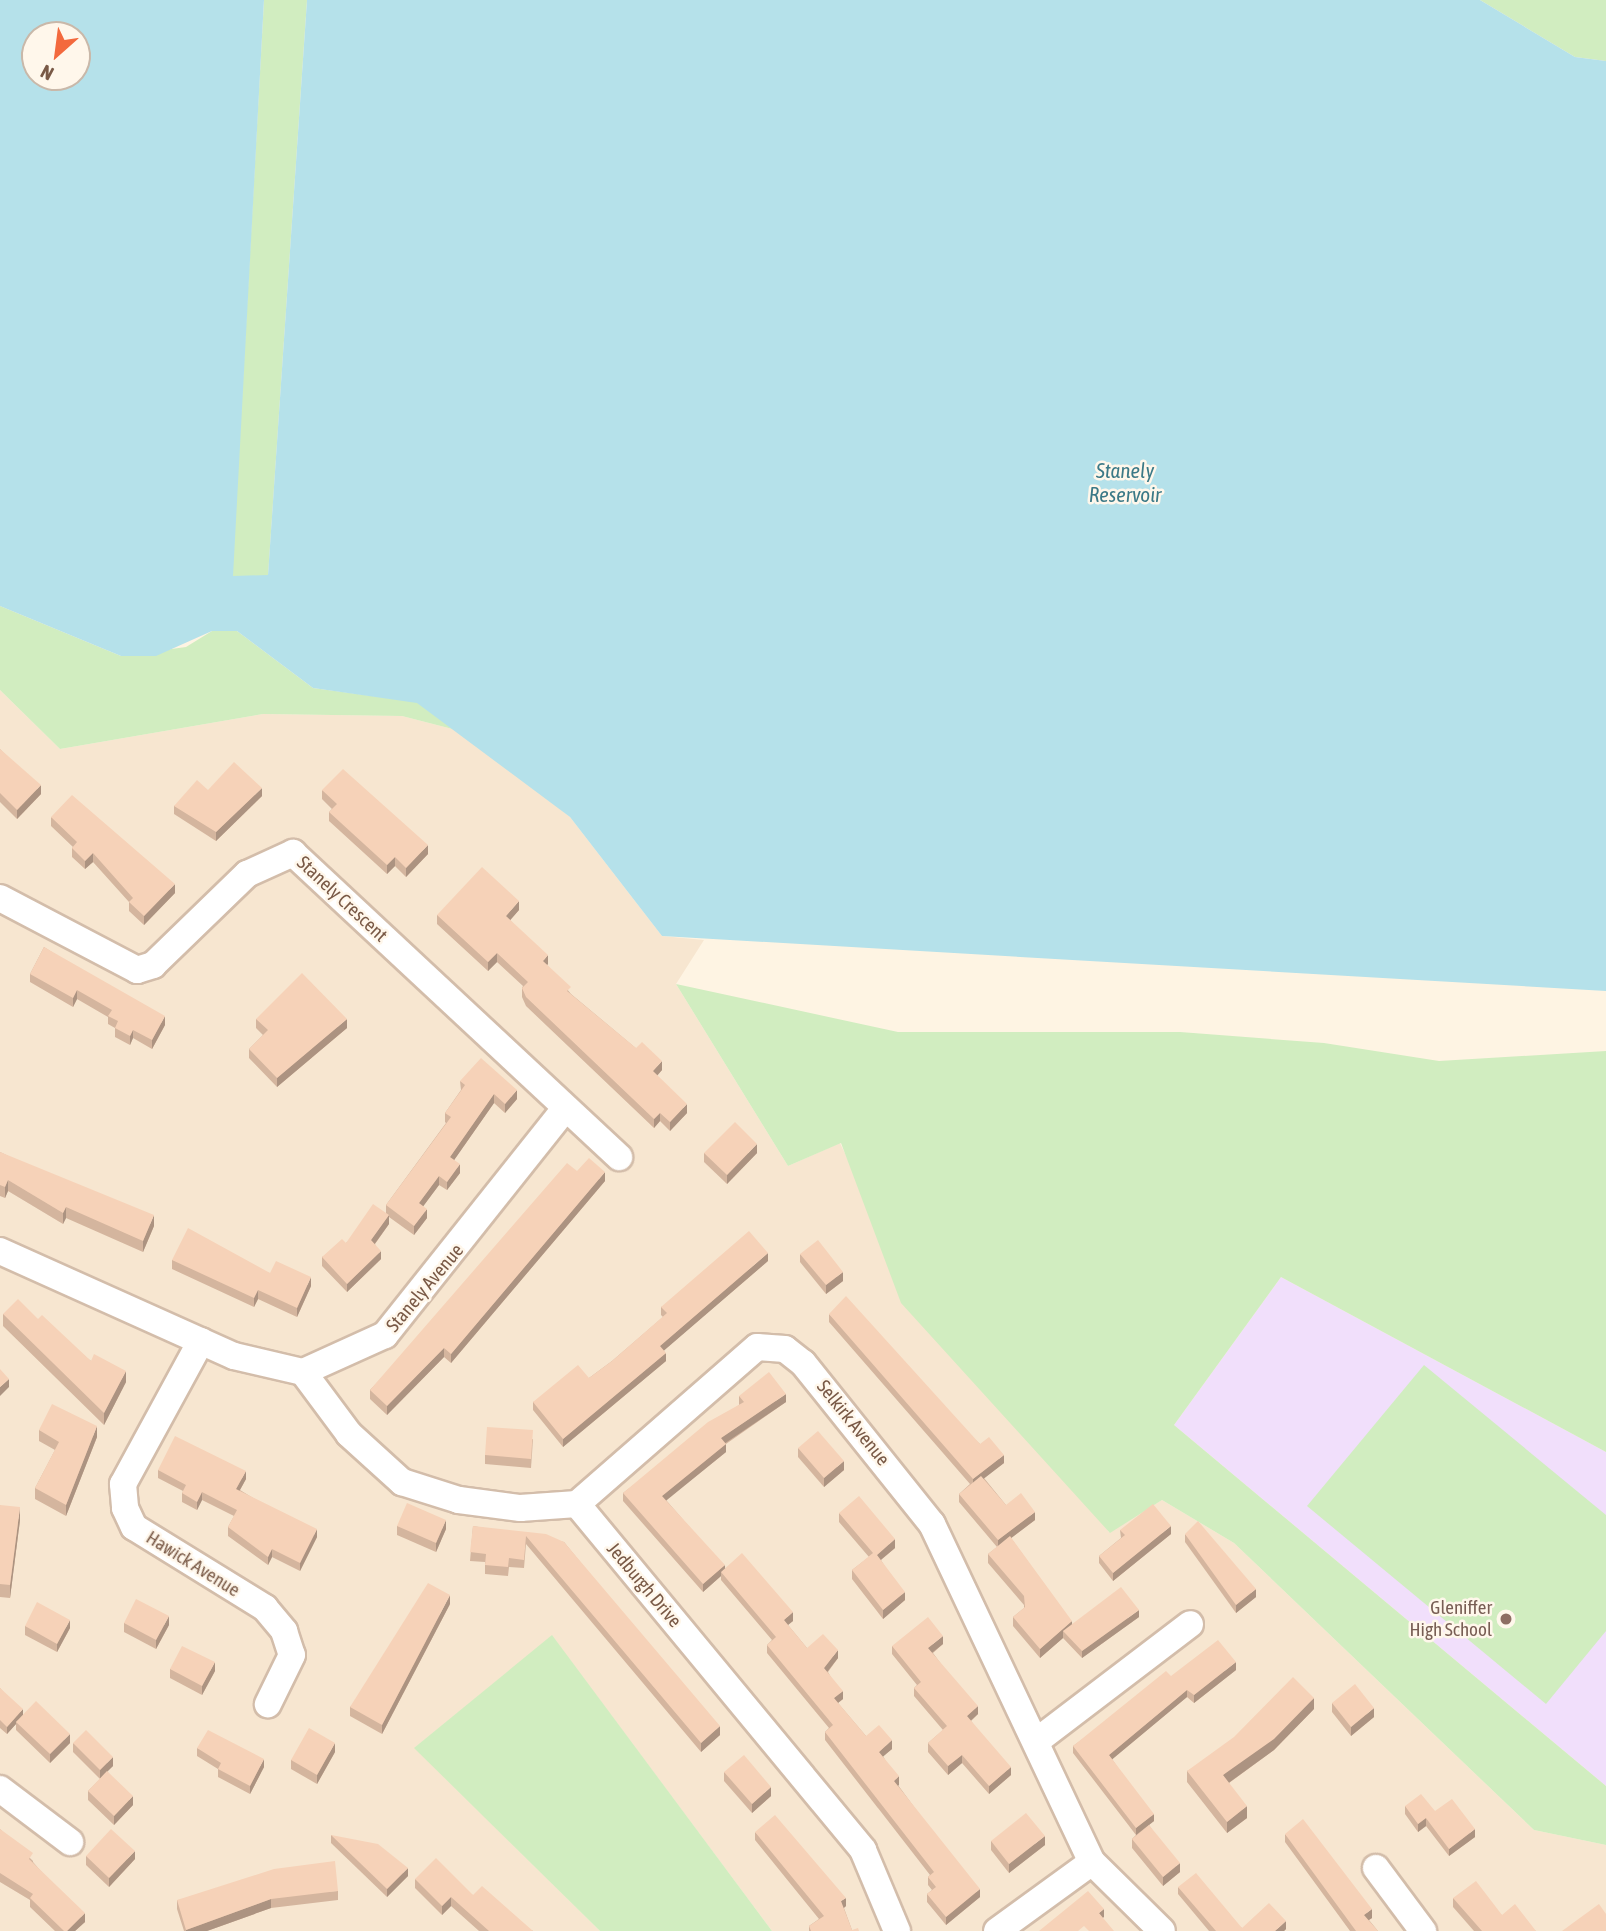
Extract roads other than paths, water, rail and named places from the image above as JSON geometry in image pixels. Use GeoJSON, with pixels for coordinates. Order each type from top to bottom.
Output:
{"type":"FeatureCollection","features":[{"type":"Feature","properties":{"kind":"street","name":"Stanely Crescent"},"geometry":{"type":"LineString","coordinates":[[0,898],[137,970],[153,965],[247,874],[293,853],[565,1109],[620,1157]]}},
{"type":"Feature","properties":{"kind":"street","name":"Stanely Avenue"},"geometry":{"type":"LineString","coordinates":[[303,1371],[385,1335],[565,1109]]}},
{"type":"Feature","properties":{"kind":"street"},"geometry":{"type":"LineString","coordinates":[[0,1251],[201,1342],[303,1371],[349,1434],[401,1482],[459,1500],[520,1508],[578,1504]]}},
{"type":"Feature","properties":{"kind":"street","name":"Hawick Avenue"},"geometry":{"type":"LineString","coordinates":[[201,1342],[123,1484],[125,1508],[134,1527],[265,1608],[284,1631],[292,1655],[268,1704]]}},
{"type":"Feature","properties":{"kind":"street","name":"Selkirk Avenue"},"geometry":{"type":"LineString","coordinates":[[578,1504],[757,1347],[785,1349],[803,1363],[932,1524],[1038,1740],[1092,1862],[1162,1931]]}},
{"type":"Feature","properties":{"kind":"street","name":"Jedburgh Drive"},"geometry":{"type":"LineString","coordinates":[[578,1504],[863,1850],[897,1931]]}},
{"type":"Feature","properties":{"kind":"street"},"geometry":{"type":"LineString","coordinates":[[1038,1740],[1190,1624]]}},
{"type":"Feature","properties":{"kind":"street"},"geometry":{"type":"LineString","coordinates":[[0,1789],[71,1842]]}},
{"type":"Feature","properties":{"kind":"street"},"geometry":{"type":"LineString","coordinates":[[997,1931],[1092,1862]]}},
{"type":"Feature","properties":{"kind":"street"},"geometry":{"type":"LineString","coordinates":[[1376,1868],[1423,1931]]}},
{"type":"Feature","properties":{"kind":"water","name":"Stanely Reservoir"},"geometry":{"type":"Polygon","coordinates":[[[0,0],[264,0],[233,576],[268,575],[307,0],[1480,0],[1575,57],[1606,61],[1606,991],[662,936],[570,817],[417,703],[313,688],[237,631],[212,631],[156,656],[121,656],[0,606],[0,0]]]}},
{"type":"Feature","properties":{"kind":"place","name":"Gleniffer High School"},"geometry":{"type":"Point","coordinates":[1506,1619]}}]}
